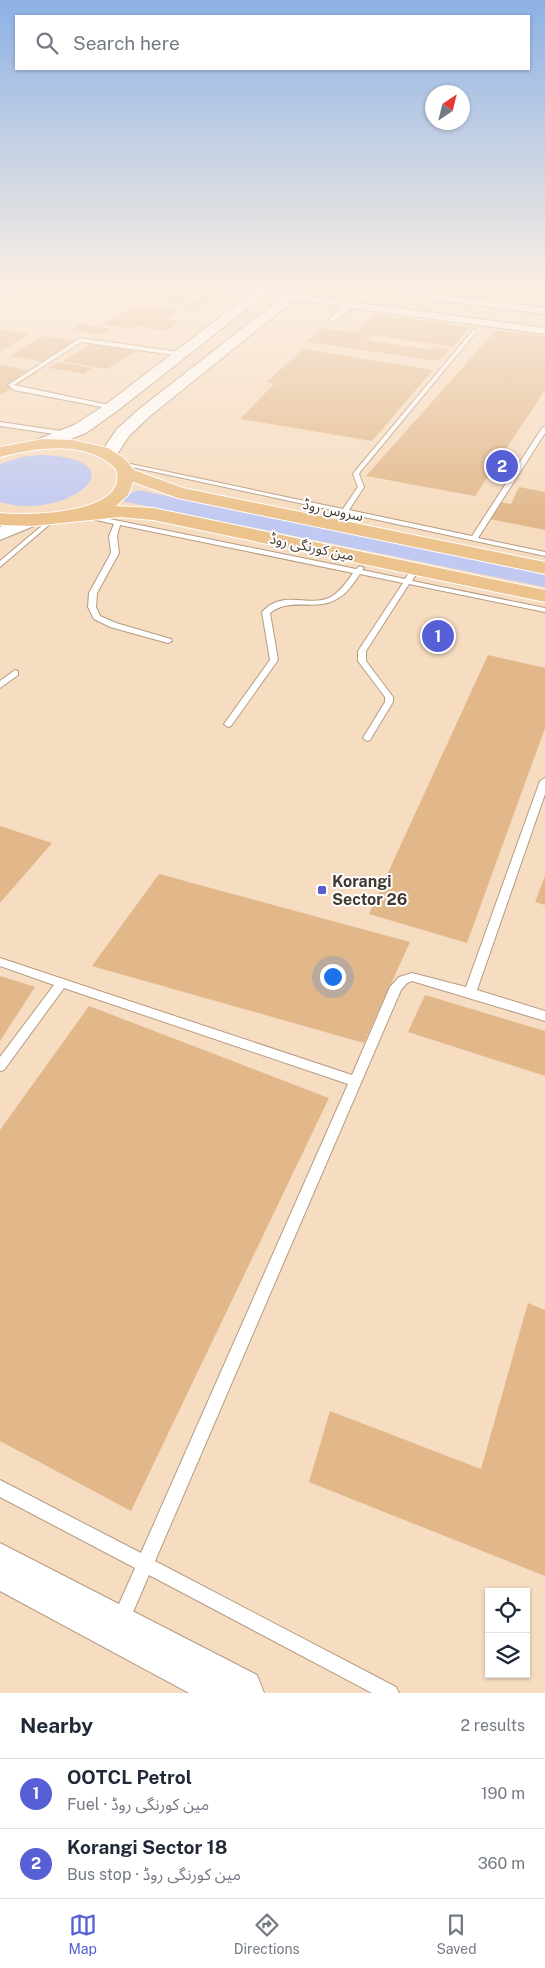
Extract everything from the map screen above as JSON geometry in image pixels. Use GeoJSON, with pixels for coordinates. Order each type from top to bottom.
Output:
{"type":"FeatureCollection","features":[{"type":"Feature","properties":{"kind":"main road","name":"مین کورنگی روڈ"},"geometry":{"type":"LineString","coordinates":[[6,449],[42,444],[67,444],[90,448],[178,493],[396,530],[545,568]]}},
{"type":"Feature","properties":{"kind":"main road"},"geometry":{"type":"LineString","coordinates":[[0,519],[27,522],[79,515],[100,507],[116,496],[125,485],[119,464]]}},
{"type":"Feature","properties":{"kind":"main road","name":"مین کورنگی روڈ"},"geometry":{"type":"LineString","coordinates":[[79,515],[120,511],[153,514],[362,565],[412,575],[545,596]]}},
{"type":"Feature","properties":{"kind":"street"},"geometry":{"type":"LineString","coordinates":[[42,444],[80,429],[112,407],[168,363]]}},
{"type":"Feature","properties":{"kind":"street"},"geometry":{"type":"LineString","coordinates":[[119,464],[123,433],[144,413],[208,363]]}},
{"type":"Feature","properties":{"kind":"street"},"geometry":{"type":"LineString","coordinates":[[0,534],[27,522]]}},
{"type":"Feature","properties":{"kind":"street"},"geometry":{"type":"LineString","coordinates":[[0,1566],[239,1693]]}},
{"type":"Feature","properties":{"kind":"lane"},"geometry":{"type":"LineString","coordinates":[[45,363],[11,385],[112,407]]}},
{"type":"Feature","properties":{"kind":"lane"},"geometry":{"type":"LineString","coordinates":[[345,512],[360,493],[361,487],[356,474],[358,471],[447,363]]}},
{"type":"Feature","properties":{"kind":"lane"},"geometry":{"type":"LineString","coordinates":[[0,424],[69,434]]}},
{"type":"Feature","properties":{"kind":"lane"},"geometry":{"type":"LineString","coordinates":[[474,539],[545,428]]}},
{"type":"Feature","properties":{"kind":"lane","name":"سروس روڈ"},"geometry":{"type":"LineString","coordinates":[[119,464],[345,512],[396,530],[474,539],[545,554]]}},
{"type":"Feature","properties":{"kind":"lane"},"geometry":{"type":"LineString","coordinates":[[79,515],[117,524],[362,565],[339,594],[327,601],[284,602],[266,612],[274,660],[228,724]]}},
{"type":"Feature","properties":{"kind":"lane"},"geometry":{"type":"LineString","coordinates":[[0,564],[53,518]]}},
{"type":"Feature","properties":{"kind":"lane"},"geometry":{"type":"LineString","coordinates":[[117,524],[114,536],[115,553],[93,593],[92,607],[97,617],[113,625],[168,641]]}},
{"type":"Feature","properties":{"kind":"lane"},"geometry":{"type":"LineString","coordinates":[[367,738],[389,702],[389,696],[362,661],[362,651],[412,575],[545,610]]}},
{"type":"Feature","properties":{"kind":"lane"},"geometry":{"type":"LineString","coordinates":[[0,685],[15,673]]}},
{"type":"Feature","properties":{"kind":"lane"},"geometry":{"type":"LineString","coordinates":[[470,993],[545,781]]}},
{"type":"Feature","properties":{"kind":"lane"},"geometry":{"type":"LineString","coordinates":[[0,962],[354,1081]]}},
{"type":"Feature","properties":{"kind":"lane"},"geometry":{"type":"LineString","coordinates":[[118,1628],[396,987],[403,980],[412,977],[545,1016]]}},
{"type":"Feature","properties":{"kind":"lane"},"geometry":{"type":"LineString","coordinates":[[0,1066],[62,983]]}},
{"type":"Feature","properties":{"kind":"lane"},"geometry":{"type":"LineString","coordinates":[[0,1488],[390,1693]]}},
{"type":"Feature","properties":{"kind":"shaded area"},"geometry":{"type":"Polygon","coordinates":[[[40,455],[71,459],[88,467],[91,477],[84,488],[70,497],[49,504],[25,506],[0,502],[0,464],[22,457],[40,455]]]}},
{"type":"Feature","properties":{"kind":"shaded area"},"geometry":{"type":"Polygon","coordinates":[[[138,490],[545,574],[545,587],[122,501],[125,496],[138,490]]]}},
{"type":"Feature","properties":{"kind":"building"},"geometry":{"type":"Polygon","coordinates":[[[56,363],[64,363],[92,368],[84,374],[49,368],[56,363]]]}},
{"type":"Feature","properties":{"kind":"building"},"geometry":{"type":"Polygon","coordinates":[[[74,363],[117,363],[107,369],[74,363]]]}},
{"type":"Feature","properties":{"kind":"building"},"geometry":{"type":"Polygon","coordinates":[[[288,363],[390,363],[433,370],[372,441],[240,419],[274,384],[266,382],[288,363]]]}},
{"type":"Feature","properties":{"kind":"building"},"geometry":{"type":"Polygon","coordinates":[[[467,363],[545,363],[545,390],[475,496],[366,476],[467,363]]]}},
{"type":"Feature","properties":{"kind":"building"},"geometry":{"type":"Polygon","coordinates":[[[1,365],[38,372],[0,395],[1,365]]]}},
{"type":"Feature","properties":{"kind":"building"},"geometry":{"type":"Polygon","coordinates":[[[519,487],[545,492],[545,530],[490,519],[499,502],[511,504],[519,487]]]}},
{"type":"Feature","properties":{"kind":"building"},"geometry":{"type":"Polygon","coordinates":[[[488,655],[545,668],[545,728],[467,943],[369,914],[488,655]]]}},
{"type":"Feature","properties":{"kind":"building"},"geometry":{"type":"Polygon","coordinates":[[[0,826],[52,843],[0,903],[0,826]]]}},
{"type":"Feature","properties":{"kind":"building"},"geometry":{"type":"Polygon","coordinates":[[[159,874],[410,942],[364,1043],[92,966],[159,874]]]}},
{"type":"Feature","properties":{"kind":"building"},"geometry":{"type":"Polygon","coordinates":[[[545,876],[545,905],[535,902],[545,876]]]}},
{"type":"Feature","properties":{"kind":"building"},"geometry":{"type":"Polygon","coordinates":[[[0,976],[35,987],[0,1041],[0,976]]]}},
{"type":"Feature","properties":{"kind":"building"},"geometry":{"type":"Polygon","coordinates":[[[425,995],[545,1031],[545,1076],[408,1032],[425,995]]]}},
{"type":"Feature","properties":{"kind":"building"},"geometry":{"type":"Polygon","coordinates":[[[89,1006],[329,1098],[131,1511],[0,1441],[0,1130],[89,1006]]]}},
{"type":"Feature","properties":{"kind":"building"},"geometry":{"type":"Polygon","coordinates":[[[528,1303],[545,1310],[545,1576],[309,1482],[330,1411],[481,1469],[528,1303]]]}},
{"type":"Feature","properties":{"kind":"place","name":"Korangi Sector 18"},"geometry":{"type":"Point","coordinates":[502,466]}},
{"type":"Feature","properties":{"kind":"place","name":"OOTCL Petrol"},"geometry":{"type":"Point","coordinates":[438,636]}},
{"type":"Feature","properties":{"kind":"place","name":"Korangi Sector 26"},"geometry":{"type":"Point","coordinates":[322,890]}}]}
